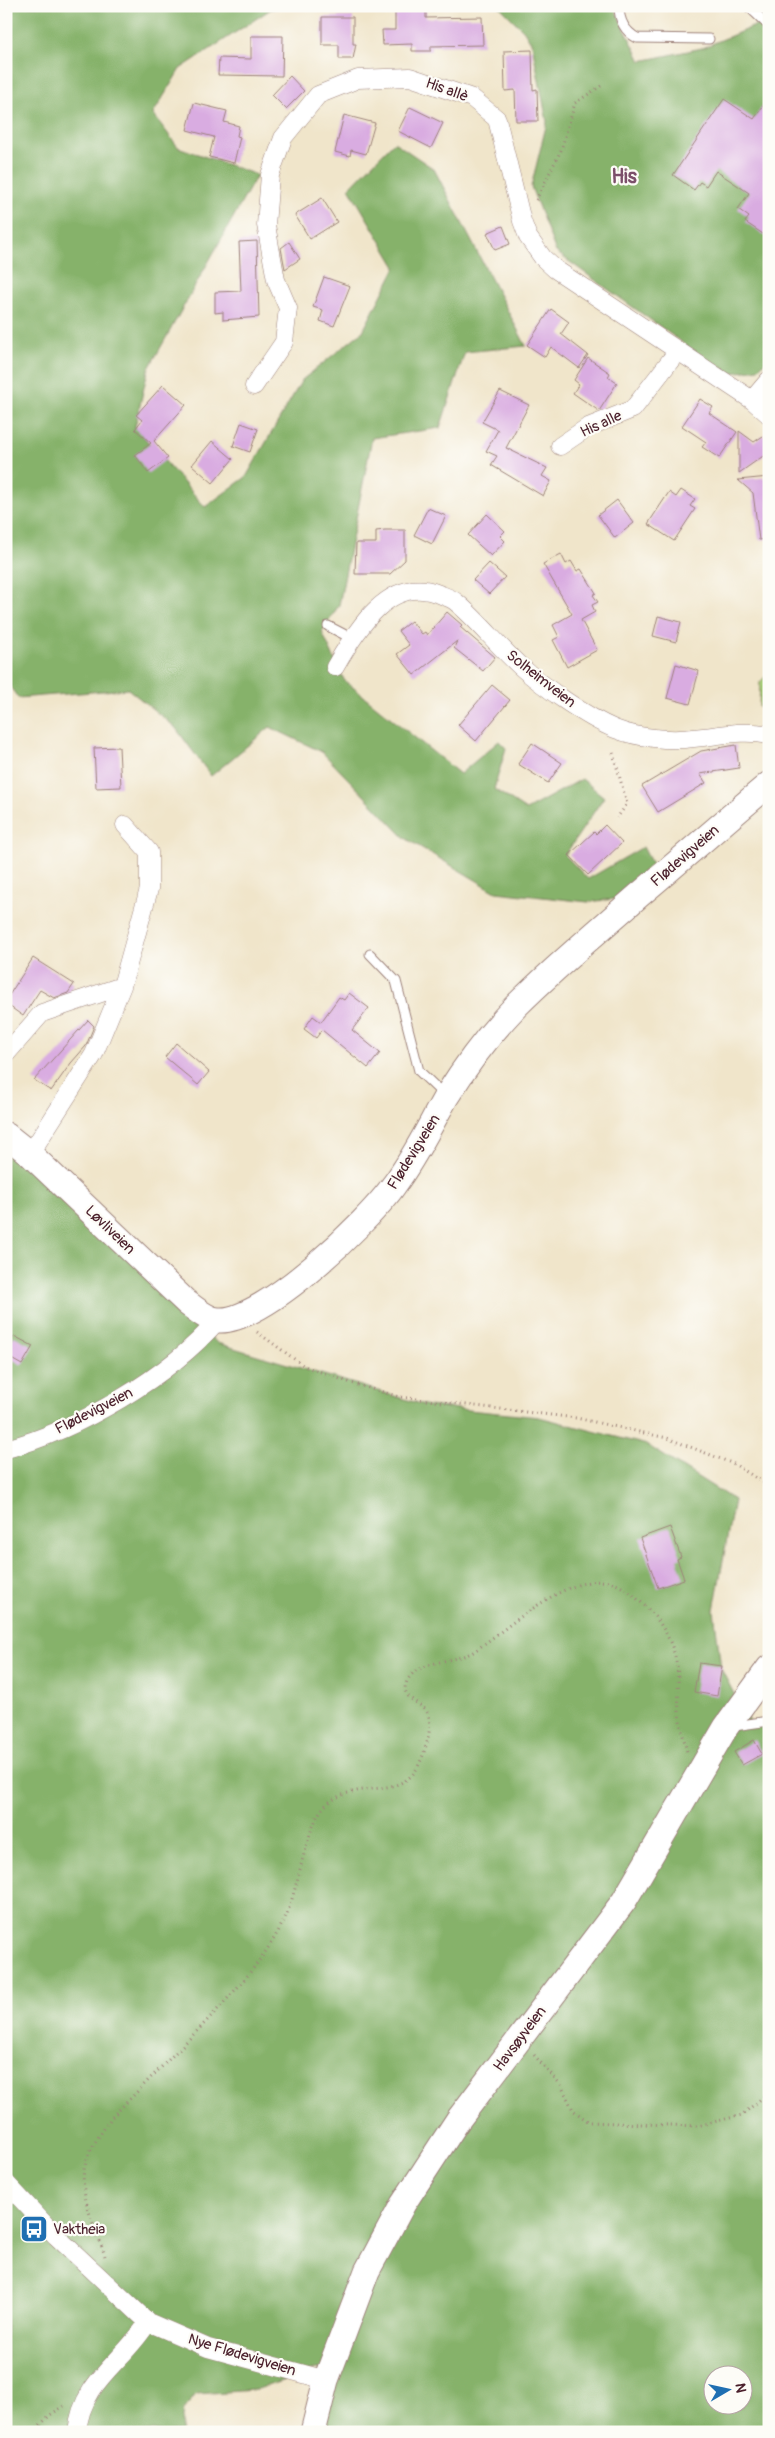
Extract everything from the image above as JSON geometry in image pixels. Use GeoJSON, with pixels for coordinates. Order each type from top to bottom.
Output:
{"type":"FeatureCollection","features":[{"type":"Feature","properties":{"kind":"main road","name":"Flødevigveien"},"geometry":{"type":"LineString","coordinates":[[228,1319],[257,1308],[291,1284],[328,1254],[372,1212],[413,1159],[446,1097],[489,1037],[516,1007],[573,952],[769,784]]}},
{"type":"Feature","properties":{"kind":"main road","name":"Løvliveien"},"geometry":{"type":"LineString","coordinates":[[6,1135],[30,1154],[187,1303],[202,1314],[228,1319]]}},
{"type":"Feature","properties":{"kind":"main road","name":"Havsøyveien"},"geometry":{"type":"LineString","coordinates":[[313,2432],[326,2380],[367,2271],[384,2237],[458,2120],[624,1901],[726,1727],[769,1668]]}},
{"type":"Feature","properties":{"kind":"street","name":"His allè"},"geometry":{"type":"LineString","coordinates":[[254,386],[284,342],[288,308],[276,280],[266,225],[270,176],[283,138],[318,95],[358,79],[410,77],[472,98],[497,119],[522,221],[528,237],[543,258],[555,270],[752,400],[769,415]]}},
{"type":"Feature","properties":{"kind":"street","name":"His alle"},"geometry":{"type":"LineString","coordinates":[[560,446],[588,427],[633,409],[678,352]]}},
{"type":"Feature","properties":{"kind":"street"},"geometry":{"type":"LineString","coordinates":[[752,400],[769,380]]}},
{"type":"Feature","properties":{"kind":"street","name":"Solheimveien"},"geometry":{"type":"LineString","coordinates":[[335,667],[351,638],[370,614],[390,598],[408,591],[429,590],[455,600],[522,667],[600,722],[640,736],[693,739],[731,732],[755,732],[769,735]]}},
{"type":"Feature","properties":{"kind":"street"},"geometry":{"type":"LineString","coordinates":[[30,1154],[94,1054],[122,986],[149,889],[149,852],[125,825]]}},
{"type":"Feature","properties":{"kind":"street"},"geometry":{"type":"LineString","coordinates":[[6,1054],[42,1013],[122,986]]}},
{"type":"Feature","properties":{"kind":"street","name":"Flødevigveien"},"geometry":{"type":"LineString","coordinates":[[6,1449],[70,1425],[138,1389],[228,1319]]}},
{"type":"Feature","properties":{"kind":"street","name":"Nye Flødevigveien"},"geometry":{"type":"LineString","coordinates":[[6,2183],[56,2236],[148,2322],[208,2348],[326,2380]]}},
{"type":"Feature","properties":{"kind":"street"},"geometry":{"type":"LineString","coordinates":[[77,2432],[79,2413],[85,2398],[104,2373],[138,2339],[148,2322]]}},
{"type":"Feature","properties":{"kind":"lane"},"geometry":{"type":"LineString","coordinates":[[618,6],[622,24],[629,34],[637,38],[709,39]]}},
{"type":"Feature","properties":{"kind":"lane"},"geometry":{"type":"LineString","coordinates":[[748,6],[769,26]]}},
{"type":"Feature","properties":{"kind":"lane"},"geometry":{"type":"LineString","coordinates":[[328,626],[351,638]]}},
{"type":"Feature","properties":{"kind":"lane"},"geometry":{"type":"LineString","coordinates":[[370,954],[396,981],[419,1070],[446,1097]]}},
{"type":"Feature","properties":{"kind":"lane"},"geometry":{"type":"LineString","coordinates":[[726,1727],[769,1721]]}},
{"type":"Feature","properties":{"kind":"path"},"geometry":{"type":"LineString","coordinates":[[522,221],[528,216],[561,150],[575,102],[601,86]]}},
{"type":"Feature","properties":{"kind":"path"},"geometry":{"type":"LineString","coordinates":[[613,753],[627,804],[617,818]]}},
{"type":"Feature","properties":{"kind":"path"},"geometry":{"type":"LineString","coordinates":[[228,1319],[304,1366],[351,1383],[400,1397],[576,1418],[667,1438],[734,1464],[769,1486]]}},
{"type":"Feature","properties":{"kind":"path"},"geometry":{"type":"LineString","coordinates":[[111,2288],[107,2261],[89,2208],[83,2182],[85,2163],[94,2143],[111,2118],[249,1976],[285,1918],[313,1827],[322,1808],[351,1790],[388,1787],[404,1782],[415,1771],[427,1746],[430,1720],[427,1711],[411,1701],[406,1693],[406,1684],[413,1674],[430,1666],[471,1653],[570,1587],[590,1581],[610,1582],[627,1590],[646,1606],[661,1623],[671,1642],[677,1666],[679,1714],[688,1757],[698,1775]]}},
{"type":"Feature","properties":{"kind":"path"},"geometry":{"type":"LineString","coordinates":[[520,2040],[561,2085],[574,2110],[589,2122],[697,2126],[742,2115],[769,2092]]}},
{"type":"Feature","properties":{"kind":"path"},"geometry":{"type":"LineString","coordinates":[[33,2432],[50,2415],[71,2401],[85,2398]]}},
{"type":"Feature","properties":{"kind":"green space"},"geometry":{"type":"Polygon","coordinates":[[[6,6],[286,6],[271,9],[180,69],[153,114],[178,147],[257,175],[148,370],[135,427],[205,507],[246,477],[302,380],[363,331],[396,267],[349,188],[394,142],[434,169],[526,346],[465,352],[440,428],[372,438],[339,605],[322,632],[344,680],[460,774],[499,741],[506,748],[494,789],[526,810],[582,779],[604,797],[565,855],[588,879],[643,847],[652,864],[614,899],[588,902],[496,892],[405,838],[322,752],[270,727],[211,776],[175,727],[128,689],[18,698],[6,681],[6,6]]]}},
{"type":"Feature","properties":{"kind":"green space"},"geometry":{"type":"Polygon","coordinates":[[[499,6],[613,6],[641,61],[702,48],[769,20],[769,358],[758,369],[726,374],[556,252],[531,187],[547,122],[532,44],[524,31],[499,6]]]}},
{"type":"Feature","properties":{"kind":"green space"},"geometry":{"type":"Polygon","coordinates":[[[769,673],[769,715],[759,706],[760,682],[769,673]]]}},
{"type":"Feature","properties":{"kind":"green space"},"geometry":{"type":"Polygon","coordinates":[[[6,1145],[141,1263],[217,1343],[428,1406],[539,1417],[647,1445],[734,1500],[714,1610],[721,1669],[750,1724],[769,1718],[769,2432],[318,2432],[320,2368],[255,2390],[196,2394],[184,2410],[181,2432],[6,2432],[6,1145]]]}},
{"type":"Feature","properties":{"kind":"building"},"geometry":{"type":"Polygon","coordinates":[[[426,9],[426,18],[482,17],[483,45],[431,46],[431,51],[412,51],[412,44],[383,45],[382,30],[395,30],[395,10],[426,9]]]}},
{"type":"Feature","properties":{"kind":"building"},"geometry":{"type":"Polygon","coordinates":[[[322,17],[353,17],[353,44],[356,44],[353,59],[339,59],[339,45],[322,45],[322,17]]]}},
{"type":"Feature","properties":{"kind":"building"},"geometry":{"type":"Polygon","coordinates":[[[251,36],[283,36],[282,76],[218,75],[219,58],[251,59],[251,36]]]}},
{"type":"Feature","properties":{"kind":"building"},"geometry":{"type":"Polygon","coordinates":[[[532,50],[533,90],[537,89],[538,121],[516,121],[515,90],[505,91],[504,51],[532,50]]]}},
{"type":"Feature","properties":{"kind":"building"},"geometry":{"type":"Polygon","coordinates":[[[290,76],[304,91],[286,109],[272,95],[290,76]]]}},
{"type":"Feature","properties":{"kind":"building"},"geometry":{"type":"Polygon","coordinates":[[[769,97],[769,238],[745,222],[749,217],[738,209],[749,193],[716,171],[706,186],[700,182],[694,190],[673,175],[724,99],[754,119],[769,97]]]}},
{"type":"Feature","properties":{"kind":"building"},"geometry":{"type":"Polygon","coordinates":[[[194,103],[227,111],[224,122],[239,126],[237,136],[240,137],[234,163],[209,157],[214,137],[187,130],[194,103]]]}},
{"type":"Feature","properties":{"kind":"building"},"geometry":{"type":"Polygon","coordinates":[[[410,107],[443,123],[431,148],[398,131],[410,107]]]}},
{"type":"Feature","properties":{"kind":"building"},"geometry":{"type":"Polygon","coordinates":[[[344,115],[375,123],[366,154],[351,150],[350,156],[335,152],[344,115]]]}},
{"type":"Feature","properties":{"kind":"building"},"geometry":{"type":"Polygon","coordinates":[[[322,198],[337,222],[310,239],[295,215],[322,198]]]}},
{"type":"Feature","properties":{"kind":"building"},"geometry":{"type":"Polygon","coordinates":[[[503,226],[510,244],[495,250],[487,233],[503,226]]]}},
{"type":"Feature","properties":{"kind":"building"},"geometry":{"type":"Polygon","coordinates":[[[257,241],[259,317],[223,320],[223,312],[215,313],[215,292],[241,291],[239,242],[257,241]]]}},
{"type":"Feature","properties":{"kind":"building"},"geometry":{"type":"Polygon","coordinates":[[[289,242],[300,259],[285,269],[281,248],[289,242]]]}},
{"type":"Feature","properties":{"kind":"building"},"geometry":{"type":"Polygon","coordinates":[[[324,277],[350,286],[334,326],[320,321],[323,310],[313,307],[324,277]]]}},
{"type":"Feature","properties":{"kind":"building"},"geometry":{"type":"Polygon","coordinates":[[[551,309],[569,322],[561,334],[588,355],[579,368],[551,347],[545,357],[527,345],[551,309]]]}},
{"type":"Feature","properties":{"kind":"building"},"geometry":{"type":"Polygon","coordinates":[[[588,358],[610,373],[608,377],[617,383],[599,411],[573,393],[579,384],[574,380],[588,358]]]}},
{"type":"Feature","properties":{"kind":"building"},"geometry":{"type":"Polygon","coordinates":[[[163,385],[186,405],[154,441],[168,458],[148,473],[135,455],[151,443],[135,429],[142,420],[136,415],[163,385]]]}},
{"type":"Feature","properties":{"kind":"building"},"geometry":{"type":"Polygon","coordinates":[[[500,391],[529,405],[506,448],[547,468],[542,476],[551,481],[543,496],[491,465],[497,456],[486,451],[498,430],[482,422],[500,391]]]}},
{"type":"Feature","properties":{"kind":"building"},"geometry":{"type":"Polygon","coordinates":[[[700,399],[713,407],[709,413],[737,432],[719,458],[702,447],[706,442],[682,426],[700,399]]]}},
{"type":"Feature","properties":{"kind":"building"},"geometry":{"type":"Polygon","coordinates":[[[241,423],[258,429],[250,452],[233,446],[241,423]]]}},
{"type":"Feature","properties":{"kind":"building"},"geometry":{"type":"Polygon","coordinates":[[[739,431],[754,442],[769,432],[769,452],[739,473],[739,431]]]}},
{"type":"Feature","properties":{"kind":"building"},"geometry":{"type":"Polygon","coordinates":[[[212,441],[233,459],[213,483],[192,465],[212,441]]]}},
{"type":"Feature","properties":{"kind":"building"},"geometry":{"type":"Polygon","coordinates":[[[769,477],[769,539],[759,540],[753,493],[738,480],[769,477]]]}},
{"type":"Feature","properties":{"kind":"building"},"geometry":{"type":"Polygon","coordinates":[[[681,490],[695,499],[690,506],[695,509],[674,541],[648,524],[669,492],[676,497],[681,490]]]}},
{"type":"Feature","properties":{"kind":"building"},"geometry":{"type":"Polygon","coordinates":[[[617,500],[634,523],[615,538],[598,515],[617,500]]]}},
{"type":"Feature","properties":{"kind":"building"},"geometry":{"type":"Polygon","coordinates":[[[428,508],[446,516],[432,544],[414,535],[428,508]]]}},
{"type":"Feature","properties":{"kind":"building"},"geometry":{"type":"Polygon","coordinates":[[[487,514],[505,531],[500,536],[505,541],[491,556],[468,535],[487,514]]]}},
{"type":"Feature","properties":{"kind":"building"},"geometry":{"type":"Polygon","coordinates":[[[405,530],[405,560],[390,574],[355,574],[356,543],[376,543],[376,531],[405,530]]]}},
{"type":"Feature","properties":{"kind":"building"},"geometry":{"type":"Polygon","coordinates":[[[561,554],[566,564],[571,561],[577,571],[581,569],[596,593],[593,595],[598,602],[592,605],[595,612],[581,620],[597,650],[567,667],[553,640],[559,637],[553,625],[572,614],[543,564],[561,554]]]}},
{"type":"Feature","properties":{"kind":"building"},"geometry":{"type":"Polygon","coordinates":[[[489,563],[505,577],[489,594],[473,580],[489,563]]]}},
{"type":"Feature","properties":{"kind":"building"},"geometry":{"type":"Polygon","coordinates":[[[447,612],[462,625],[460,627],[495,657],[483,671],[454,648],[457,641],[414,675],[397,654],[409,645],[398,631],[411,621],[422,634],[425,632],[427,635],[447,612]]]}},
{"type":"Feature","properties":{"kind":"building"},"geometry":{"type":"Polygon","coordinates":[[[658,616],[681,622],[676,642],[653,636],[658,616]]]}},
{"type":"Feature","properties":{"kind":"building"},"geometry":{"type":"Polygon","coordinates":[[[676,664],[699,671],[690,704],[667,698],[676,664]]]}},
{"type":"Feature","properties":{"kind":"building"},"geometry":{"type":"Polygon","coordinates":[[[492,685],[510,700],[476,741],[458,725],[492,685]]]}},
{"type":"Feature","properties":{"kind":"building"},"geometry":{"type":"Polygon","coordinates":[[[532,743],[562,763],[548,783],[518,764],[532,743]]]}},
{"type":"Feature","properties":{"kind":"building"},"geometry":{"type":"Polygon","coordinates":[[[736,745],[739,768],[700,774],[706,783],[658,812],[642,786],[701,751],[736,745]]]}},
{"type":"Feature","properties":{"kind":"building"},"geometry":{"type":"Polygon","coordinates":[[[119,747],[121,787],[96,788],[94,748],[119,747]]]}},
{"type":"Feature","properties":{"kind":"building"},"geometry":{"type":"Polygon","coordinates":[[[605,825],[622,843],[588,875],[569,855],[594,832],[596,834],[605,825]]]}},
{"type":"Feature","properties":{"kind":"building"},"geometry":{"type":"Polygon","coordinates":[[[33,958],[74,984],[68,993],[54,998],[40,990],[23,1016],[6,1004],[6,1000],[33,958]]]}},
{"type":"Feature","properties":{"kind":"building"},"geometry":{"type":"Polygon","coordinates":[[[349,993],[369,1008],[352,1030],[380,1053],[368,1068],[322,1030],[316,1038],[304,1029],[313,1016],[321,1022],[339,997],[344,1000],[349,993]]]}},
{"type":"Feature","properties":{"kind":"building"},"geometry":{"type":"Polygon","coordinates":[[[88,1020],[94,1026],[86,1046],[51,1091],[34,1080],[88,1020]]]}},
{"type":"Feature","properties":{"kind":"building"},"geometry":{"type":"Polygon","coordinates":[[[176,1043],[209,1072],[198,1085],[165,1057],[176,1043]]]}},
{"type":"Feature","properties":{"kind":"building"},"geometry":{"type":"Polygon","coordinates":[[[14,1336],[33,1346],[22,1365],[6,1356],[6,1350],[14,1336]]]}},
{"type":"Feature","properties":{"kind":"building"},"geometry":{"type":"Polygon","coordinates":[[[670,1527],[681,1557],[677,1559],[684,1579],[658,1588],[640,1538],[670,1527]]]}},
{"type":"Feature","properties":{"kind":"building"},"geometry":{"type":"Polygon","coordinates":[[[699,1663],[722,1666],[717,1696],[694,1692],[699,1663]]]}},
{"type":"Feature","properties":{"kind":"building"},"geometry":{"type":"Polygon","coordinates":[[[754,1740],[762,1754],[742,1765],[734,1752],[754,1740]]]}},
{"type":"Feature","properties":{"kind":"place","name":"Vaktheia"},"geometry":{"type":"Point","coordinates":[34,2229]}},
{"type":"Feature","properties":{"kind":"district","name":"His"},"geometry":{"type":"Point","coordinates":[624,176]}}]}
